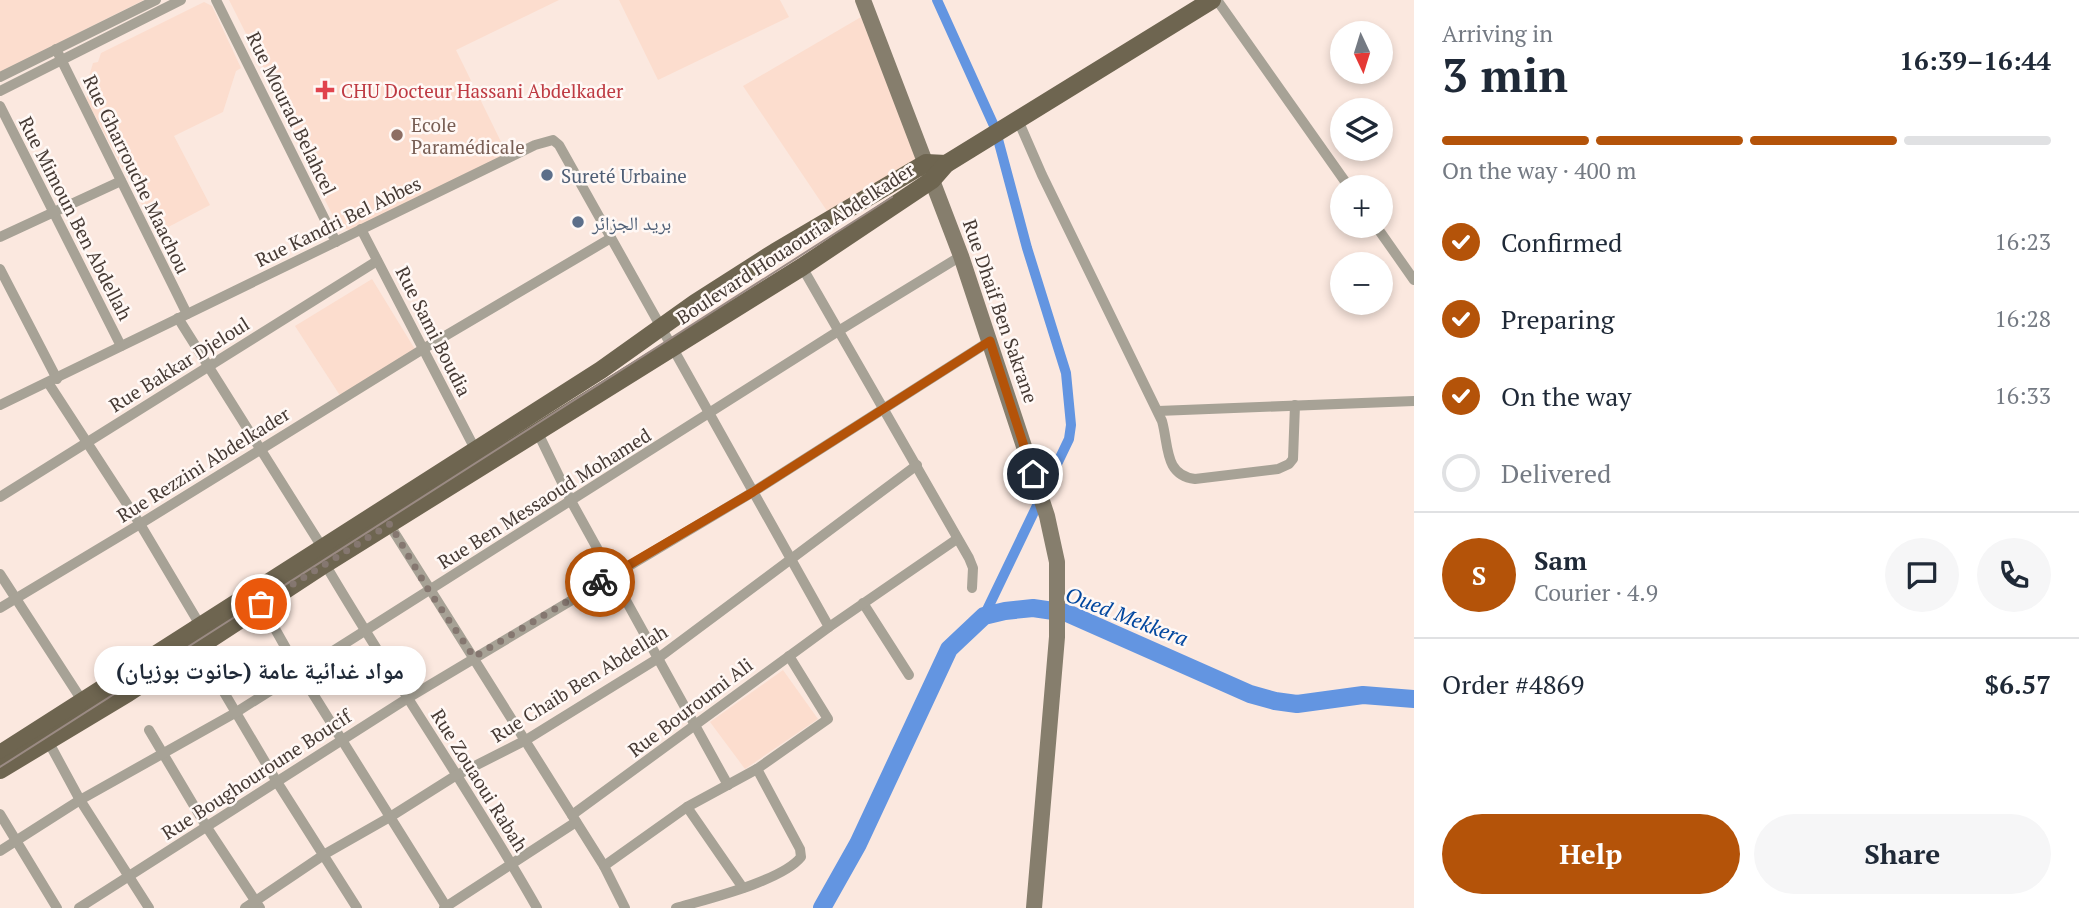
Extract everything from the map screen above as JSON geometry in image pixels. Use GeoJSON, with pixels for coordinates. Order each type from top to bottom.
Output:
{"type":"FeatureCollection","features":[{"type":"Feature","properties":{"kind":"main road","name":"Rue Dhaif Ben Sakrane"},"geometry":{"type":"LineString","coordinates":[[863,0],[961,256],[1047,516],[1057,562],[1058,636],[1034,908]]}},
{"type":"Feature","properties":{"kind":"main road","name":"Boulevard Houaouria Abdelkader"},"geometry":{"type":"LineString","coordinates":[[0,771],[324,555],[475,449],[601,370],[775,251],[843,213],[980,145],[1214,0]]}},
{"type":"Feature","properties":{"kind":"main road","name":"Boulevard Houaouria Abdelkader"},"geometry":{"type":"LineString","coordinates":[[0,754],[83,702],[261,604],[324,555],[390,524],[803,267],[929,171]]}},
{"type":"Feature","properties":{"kind":"street"},"geometry":{"type":"LineString","coordinates":[[0,77],[156,0]]}},
{"type":"Feature","properties":{"kind":"street"},"geometry":{"type":"LineString","coordinates":[[0,91],[181,0]]}},
{"type":"Feature","properties":{"kind":"street","name":"Rue Mourad Belahcel"},"geometry":{"type":"LineString","coordinates":[[216,0],[336,242]]}},
{"type":"Feature","properties":{"kind":"street"},"geometry":{"type":"LineString","coordinates":[[1214,0],[1340,175]]}},
{"type":"Feature","properties":{"kind":"street","name":"Rue Gharrouche Maachou"},"geometry":{"type":"LineString","coordinates":[[56,49],[121,181],[182,316],[208,365],[261,448]]}},
{"type":"Feature","properties":{"kind":"street"},"geometry":{"type":"LineString","coordinates":[[18,68],[24,79]]}},
{"type":"Feature","properties":{"kind":"street","name":"Rue Mimoun Ben Abdellah"},"geometry":{"type":"LineString","coordinates":[[0,106],[121,346]]}},
{"type":"Feature","properties":{"kind":"street"},"geometry":{"type":"LineString","coordinates":[[1012,124],[1042,175],[1158,411],[1173,467],[1184,477],[1195,479],[1278,469],[1289,464],[1293,460],[1295,405]]}},
{"type":"Feature","properties":{"kind":"street","name":"Rue Kandri Bel Abbes"},"geometry":{"type":"LineString","coordinates":[[0,405],[544,141],[553,140],[559,145],[674,347]]}},
{"type":"Feature","properties":{"kind":"street"},"geometry":{"type":"LineString","coordinates":[[0,237],[121,181]]}},
{"type":"Feature","properties":{"kind":"street","name":"Rue Sami Boudia"},"geometry":{"type":"LineString","coordinates":[[361,229],[475,449]]}},
{"type":"Feature","properties":{"kind":"street","name":"Rue Rezzini Abdelkader"},"geometry":{"type":"LineString","coordinates":[[0,608],[423,349],[611,238]]}},
{"type":"Feature","properties":{"kind":"street"},"geometry":{"type":"LineString","coordinates":[[1384,238],[1414,280]]}},
{"type":"Feature","properties":{"kind":"street","name":"Rue Ben Messaoud Mohamed"},"geometry":{"type":"LineString","coordinates":[[0,851],[80,800],[300,673],[961,256]]}},
{"type":"Feature","properties":{"kind":"street","name":"Rue Bakkar Djeloul"},"geometry":{"type":"LineString","coordinates":[[0,497],[377,261]]}},
{"type":"Feature","properties":{"kind":"street"},"geometry":{"type":"LineString","coordinates":[[803,267],[973,568],[972,588]]}},
{"type":"Feature","properties":{"kind":"street"},"geometry":{"type":"LineString","coordinates":[[0,269],[53,381],[140,524],[199,637],[234,713],[357,908]]}},
{"type":"Feature","properties":{"kind":"street","name":"Rue Boughouroune Boucif"},"geometry":{"type":"LineString","coordinates":[[79,908],[408,698],[753,492],[990,341]]}},
{"type":"Feature","properties":{"kind":"street"},"geometry":{"type":"LineString","coordinates":[[674,347],[829,627]]}},
{"type":"Feature","properties":{"kind":"street"},"geometry":{"type":"LineString","coordinates":[[1158,411],[1414,401]]}},
{"type":"Feature","properties":{"kind":"street"},"geometry":{"type":"LineString","coordinates":[[537,431],[571,501],[728,785]]}},
{"type":"Feature","properties":{"kind":"street","name":"Rue Zouaoui Rabah"},"geometry":{"type":"LineString","coordinates":[[261,448],[324,555],[365,632],[512,863],[537,908]]}},
{"type":"Feature","properties":{"kind":"street","name":"Rue Chaib Ben Abdellah"},"geometry":{"type":"LineString","coordinates":[[245,908],[258,904],[325,855],[456,776],[526,740],[657,659],[917,465]]}},
{"type":"Feature","properties":{"kind":"street"},"geometry":{"type":"LineString","coordinates":[[390,524],[429,591],[474,657],[604,866],[625,908]]}},
{"type":"Feature","properties":{"kind":"street","name":"Rue Bouroumi Ali"},"geometry":{"type":"LineString","coordinates":[[446,908],[574,818],[829,627],[957,539]]}},
{"type":"Feature","properties":{"kind":"street"},"geometry":{"type":"LineString","coordinates":[[0,574],[83,702]]}},
{"type":"Feature","properties":{"kind":"street"},"geometry":{"type":"LineString","coordinates":[[863,603],[909,675]]}},
{"type":"Feature","properties":{"kind":"street"},"geometry":{"type":"LineString","coordinates":[[261,604],[300,673],[446,908]]}},
{"type":"Feature","properties":{"kind":"street"},"geometry":{"type":"LineString","coordinates":[[604,866],[687,807],[757,769],[828,719],[789,656]]}},
{"type":"Feature","properties":{"kind":"street"},"geometry":{"type":"LineString","coordinates":[[149,730],[206,826],[258,904]]}},
{"type":"Feature","properties":{"kind":"street"},"geometry":{"type":"LineString","coordinates":[[48,741],[80,800],[149,908]]}},
{"type":"Feature","properties":{"kind":"street"},"geometry":{"type":"LineString","coordinates":[[676,908],[743,888],[785,870],[801,857],[800,849],[757,769]]}},
{"type":"Feature","properties":{"kind":"street"},"geometry":{"type":"LineString","coordinates":[[687,807],[743,888]]}},
{"type":"Feature","properties":{"kind":"street"},"geometry":{"type":"LineString","coordinates":[[0,814],[58,908]]}},
{"type":"Feature","properties":{"kind":"shaded area"},"geometry":{"type":"Polygon","coordinates":[[[0,0],[144,0],[0,72],[0,0]]]}},
{"type":"Feature","properties":{"kind":"shaded area"},"geometry":{"type":"Polygon","coordinates":[[[229,0],[559,0],[456,50],[507,154],[352,231],[338,226],[296,142],[294,129],[229,0]]]}},
{"type":"Feature","properties":{"kind":"shaded area"},"geometry":{"type":"Polygon","coordinates":[[[619,0],[780,0],[789,17],[658,80],[619,0]]]}},
{"type":"Feature","properties":{"kind":"shaded area"},"geometry":{"type":"Polygon","coordinates":[[[204,2],[212,6],[241,68],[236,71],[223,112],[174,136],[210,205],[157,233],[86,99],[92,84],[88,80],[93,63],[98,62],[101,53],[204,2]]]}},
{"type":"Feature","properties":{"kind":"shaded area"},"geometry":{"type":"Polygon","coordinates":[[[861,17],[917,160],[829,214],[743,86],[861,17]]]}},
{"type":"Feature","properties":{"kind":"shaded area"},"geometry":{"type":"Polygon","coordinates":[[[372,279],[416,351],[341,397],[295,326],[372,279]]]}},
{"type":"Feature","properties":{"kind":"shaded area"},"geometry":{"type":"Polygon","coordinates":[[[783,670],[818,719],[745,769],[710,722],[783,670]]]}},
{"type":"Feature","properties":{"kind":"waterway"},"geometry":{"type":"LineString","coordinates":[[937,0],[995,128],[1027,248],[1066,373],[1071,425],[1069,439],[984,616]]}},
{"type":"Feature","properties":{"kind":"waterway","name":"Oued Mekkera"},"geometry":{"type":"LineString","coordinates":[[822,908],[858,844],[949,649],[984,616],[1033,608],[1067,613],[1250,694],[1275,701],[1297,704],[1363,695],[1414,699]]}},
{"type":"Feature","properties":{"kind":"tram line"},"geometry":{"type":"LineString","coordinates":[[0,767],[892,197]]}},
{"type":"Feature","properties":{"kind":"way so far"},"geometry":{"type":"LineString","coordinates":[[261,604],[390,524],[429,591],[474,657],[600,582]]}},
{"type":"Feature","properties":{"kind":"place","name":"CHU Docteur Hassani Abdelkader"},"geometry":{"type":"Point","coordinates":[325,90]}},
{"type":"Feature","properties":{"kind":"place","name":"Ecole Paramédicale"},"geometry":{"type":"Point","coordinates":[397,135]}},
{"type":"Feature","properties":{"kind":"place","name":"Sureté Urbaine"},"geometry":{"type":"Point","coordinates":[547,175]}},
{"type":"Feature","properties":{"kind":"place","name":"بريد الجزائر"},"geometry":{"type":"Point","coordinates":[578,222]}},
{"type":"Feature","properties":{"kind":"place","name":"مواد غدائية عامة (حانوت بوزيان)"},"geometry":{"type":"Point","coordinates":[261,604]}},
{"type":"Feature","properties":{"kind":"route"},"geometry":{"type":"LineString","coordinates":[[600,582],[753,492],[990,341],[1033,474]]}}]}
